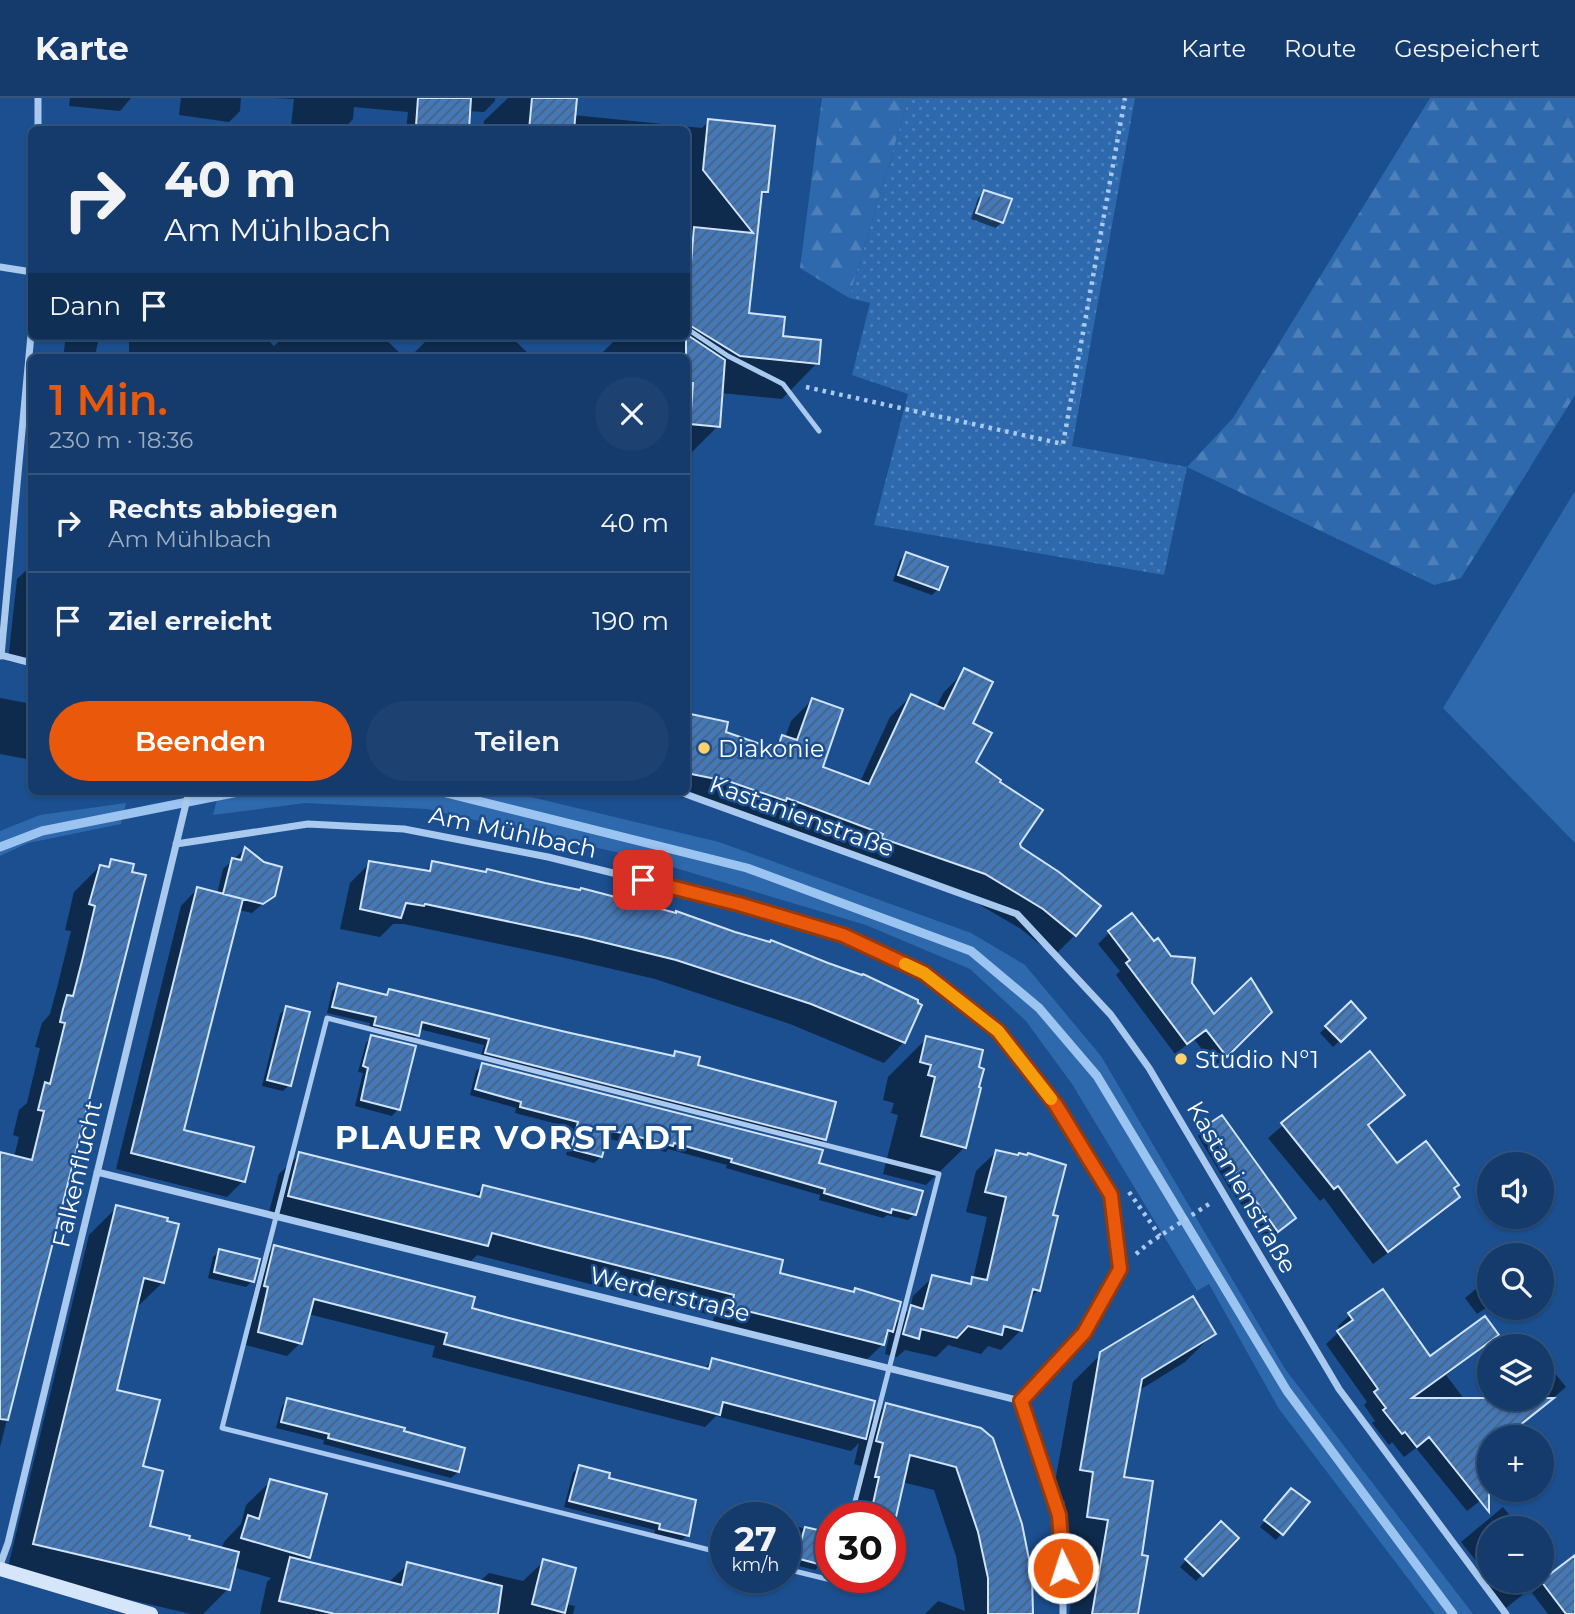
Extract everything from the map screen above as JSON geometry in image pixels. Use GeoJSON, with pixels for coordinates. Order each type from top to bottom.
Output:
{"type":"FeatureCollection","features":[{"type":"Feature","properties":{"kind":"main road"},"geometry":{"type":"LineString","coordinates":[[0,1567],[151,1614]]}},
{"type":"Feature","properties":{"kind":"street"},"geometry":{"type":"LineString","coordinates":[[38,98],[38,126]]}},
{"type":"Feature","properties":{"kind":"street"},"geometry":{"type":"LineString","coordinates":[[0,267],[28,271]]}},
{"type":"Feature","properties":{"kind":"street"},"geometry":{"type":"LineString","coordinates":[[28,367],[1,656],[28,662]]}},
{"type":"Feature","properties":{"kind":"street","name":"Falkenflucht"},"geometry":{"type":"LineString","coordinates":[[0,1567],[12,1530],[187,795]]}},
{"type":"Feature","properties":{"kind":"street","name":"Kastanienstraße"},"geometry":{"type":"LineString","coordinates":[[688,795],[1017,914],[1111,1015],[1149,1068],[1339,1389],[1506,1614]]}},
{"type":"Feature","properties":{"kind":"street","name":"Am Mühlbach"},"geometry":{"type":"LineString","coordinates":[[176,844],[308,824],[404,829],[548,857],[739,904],[843,935],[924,973],[998,1031],[1056,1105],[1111,1195],[1120,1269],[1084,1333],[1021,1401]]}},
{"type":"Feature","properties":{"kind":"street","name":"Werderstraße"},"geometry":{"type":"LineString","coordinates":[[97,1171],[1021,1401]]}},
{"type":"Feature","properties":{"kind":"street"},"geometry":{"type":"LineString","coordinates":[[1021,1401],[1059,1515],[1063,1614]]}},
{"type":"Feature","properties":{"kind":"lane"},"geometry":{"type":"LineString","coordinates":[[690,331],[728,356],[783,384],[819,431]]}},
{"type":"Feature","properties":{"kind":"lane"},"geometry":{"type":"LineString","coordinates":[[710,1550],[222,1428],[327,1018],[939,1174],[855,1502]]}},
{"type":"Feature","properties":{"kind":"path"},"geometry":{"type":"LineString","coordinates":[[783,384],[817,388],[1063,444],[1125,98]]}},
{"type":"Feature","properties":{"kind":"path"},"geometry":{"type":"LineString","coordinates":[[1111,1195],[1130,1192],[1160,1236]]}},
{"type":"Feature","properties":{"kind":"path"},"geometry":{"type":"LineString","coordinates":[[1149,1243],[1200,1209]]}},
{"type":"Feature","properties":{"kind":"green space"},"geometry":{"type":"Polygon","coordinates":[[[822,98],[909,98],[849,298],[800,268],[822,98]]]}},
{"type":"Feature","properties":{"kind":"green space"},"geometry":{"type":"Polygon","coordinates":[[[909,98],[1135,98],[1072,446],[1187,467],[1164,575],[874,525],[908,394],[852,375],[870,303],[849,298],[909,98]]]}},
{"type":"Feature","properties":{"kind":"green space"},"geometry":{"type":"Polygon","coordinates":[[[1430,98],[1575,98],[1575,395],[1461,578],[1434,585],[1187,467],[1233,418],[1430,98]]]}},
{"type":"Feature","properties":{"kind":"green space"},"geometry":{"type":"Polygon","coordinates":[[[1575,491],[1575,843],[1443,708],[1575,491]]]}},
{"type":"Feature","properties":{"kind":"green space"},"geometry":{"type":"Polygon","coordinates":[[[218,795],[523,795],[719,842],[971,933],[1025,965],[1101,1056],[1285,1369],[1473,1614],[1435,1614],[1279,1409],[1209,1284],[1197,1291],[1072,1084],[1026,1021],[970,969],[866,925],[642,858],[427,809],[305,803],[213,815],[218,795]]]}},
{"type":"Feature","properties":{"kind":"green space"},"geometry":{"type":"Polygon","coordinates":[[[126,803],[121,824],[28,843],[0,856],[0,831],[40,815],[126,803]]]}},
{"type":"Feature","properties":{"kind":"building"},"geometry":{"type":"Polygon","coordinates":[[[418,98],[471,98],[469,126],[416,126],[418,98]]]}},
{"type":"Feature","properties":{"kind":"building"},"geometry":{"type":"Polygon","coordinates":[[[532,98],[577,98],[574,126],[529,126],[532,98]]]}},
{"type":"Feature","properties":{"kind":"building"},"geometry":{"type":"Polygon","coordinates":[[[708,119],[775,126],[768,192],[762,192],[749,313],[785,317],[783,336],[821,340],[819,364],[740,356],[690,325],[694,227],[753,233],[703,170],[708,119]]]}},
{"type":"Feature","properties":{"kind":"building"},"geometry":{"type":"Polygon","coordinates":[[[984,190],[1012,199],[1003,223],[976,213],[984,190]]]}},
{"type":"Feature","properties":{"kind":"building"},"geometry":{"type":"Polygon","coordinates":[[[690,337],[725,360],[720,427],[690,424],[693,383],[690,383],[690,354],[686,354],[686,340],[690,340],[690,337]]]}},
{"type":"Feature","properties":{"kind":"building"},"geometry":{"type":"Polygon","coordinates":[[[906,552],[948,567],[939,590],[898,575],[906,552]]]}},
{"type":"Feature","properties":{"kind":"building"},"geometry":{"type":"Polygon","coordinates":[[[964,668],[993,682],[973,723],[992,733],[976,762],[1001,780],[1000,782],[1043,810],[1020,844],[1021,847],[1059,872],[1101,906],[1076,936],[1043,909],[985,874],[881,838],[883,834],[787,798],[786,801],[716,777],[690,774],[690,714],[728,722],[726,732],[777,750],[782,735],[797,740],[812,698],[843,709],[823,767],[869,784],[911,694],[944,709],[964,668]]]}},
{"type":"Feature","properties":{"kind":"building"},"geometry":{"type":"Polygon","coordinates":[[[245,847],[264,862],[282,867],[275,896],[263,904],[223,894],[232,858],[241,860],[245,847]]]}},
{"type":"Feature","properties":{"kind":"building"},"geometry":{"type":"Polygon","coordinates":[[[111,859],[134,864],[132,872],[146,875],[8,1420],[0,1419],[0,1152],[32,1160],[44,1111],[38,1110],[45,1082],[50,1084],[65,1023],[60,1022],[63,1009],[67,995],[73,996],[95,906],[89,904],[100,865],[109,867],[111,859]]]}},
{"type":"Feature","properties":{"kind":"building"},"geometry":{"type":"Polygon","coordinates":[[[369,861],[430,871],[432,861],[486,872],[487,869],[676,911],[735,932],[770,942],[771,940],[863,974],[918,1000],[922,1005],[905,1043],[811,1004],[676,960],[425,904],[406,903],[401,918],[360,909],[369,861]]]}},
{"type":"Feature","properties":{"kind":"building"},"geometry":{"type":"Polygon","coordinates":[[[197,887],[243,899],[184,1130],[254,1147],[245,1182],[131,1153],[197,887]]]}},
{"type":"Feature","properties":{"kind":"building"},"geometry":{"type":"Polygon","coordinates":[[[1132,913],[1154,941],[1158,938],[1171,956],[1195,958],[1192,983],[1214,1014],[1251,978],[1272,1012],[1227,1057],[1206,1030],[1187,1044],[1126,963],[1130,960],[1108,931],[1132,913]]]}},
{"type":"Feature","properties":{"kind":"building"},"geometry":{"type":"Polygon","coordinates":[[[338,983],[387,995],[389,989],[674,1056],[675,1051],[700,1057],[698,1065],[836,1102],[826,1140],[485,1053],[489,1039],[422,1022],[419,1036],[374,1025],[376,1017],[332,1007],[338,983]]]}},
{"type":"Feature","properties":{"kind":"building"},"geometry":{"type":"Polygon","coordinates":[[[1351,1001],[1366,1018],[1341,1042],[1325,1026],[1351,1001]]]}},
{"type":"Feature","properties":{"kind":"building"},"geometry":{"type":"Polygon","coordinates":[[[286,1006],[310,1012],[291,1086],[267,1080],[286,1006]]]}},
{"type":"Feature","properties":{"kind":"building"},"geometry":{"type":"Polygon","coordinates":[[[371,1035],[416,1046],[400,1110],[361,1100],[368,1068],[363,1066],[371,1035]]]}},
{"type":"Feature","properties":{"kind":"building"},"geometry":{"type":"Polygon","coordinates":[[[926,1036],[983,1050],[979,1067],[984,1069],[979,1087],[981,1088],[966,1148],[921,1136],[935,1077],[928,1075],[931,1065],[920,1062],[926,1036]]]}},
{"type":"Feature","properties":{"kind":"building"},"geometry":{"type":"Polygon","coordinates":[[[1370,1051],[1405,1095],[1368,1125],[1397,1163],[1426,1141],[1459,1185],[1454,1188],[1460,1197],[1388,1252],[1338,1186],[1334,1189],[1281,1123],[1370,1051]]]}},
{"type":"Feature","properties":{"kind":"building"},"geometry":{"type":"Polygon","coordinates":[[[482,1063],[823,1150],[819,1163],[923,1191],[916,1215],[892,1209],[891,1213],[824,1193],[825,1189],[731,1162],[732,1159],[624,1133],[609,1131],[602,1157],[571,1149],[578,1122],[520,1107],[521,1102],[475,1089],[482,1063]]]}},
{"type":"Feature","properties":{"kind":"building"},"geometry":{"type":"Polygon","coordinates":[[[1222,1115],[1296,1218],[1278,1232],[1238,1176],[1207,1125],[1222,1115]]]}},
{"type":"Feature","properties":{"kind":"building"},"geometry":{"type":"Polygon","coordinates":[[[996,1150],[1018,1155],[1028,1153],[1066,1165],[1053,1215],[1058,1216],[1040,1291],[1033,1289],[1022,1331],[1004,1326],[1002,1335],[968,1326],[957,1338],[921,1329],[919,1339],[903,1334],[911,1305],[923,1309],[932,1275],[971,1284],[972,1277],[987,1280],[1006,1197],[985,1192],[996,1150]]]}},
{"type":"Feature","properties":{"kind":"building"},"geometry":{"type":"Polygon","coordinates":[[[299,1152],[480,1197],[483,1185],[783,1260],[780,1273],[854,1292],[855,1288],[901,1302],[893,1332],[888,1330],[884,1345],[731,1307],[734,1295],[492,1233],[488,1246],[288,1196],[299,1152]]]}},
{"type":"Feature","properties":{"kind":"building"},"geometry":{"type":"Polygon","coordinates":[[[116,1205],[168,1218],[167,1221],[179,1224],[164,1283],[144,1278],[117,1390],[160,1400],[143,1466],[163,1471],[150,1526],[239,1552],[230,1590],[33,1544],[116,1205]]]}},
{"type":"Feature","properties":{"kind":"building"},"geometry":{"type":"Polygon","coordinates":[[[274,1245],[475,1297],[472,1308],[509,1318],[709,1369],[712,1358],[875,1401],[866,1439],[723,1402],[720,1415],[444,1344],[447,1333],[314,1299],[302,1344],[258,1332],[268,1287],[264,1286],[274,1245]]]}},
{"type":"Feature","properties":{"kind":"building"},"geometry":{"type":"Polygon","coordinates":[[[219,1249],[260,1259],[254,1282],[214,1272],[219,1249]]]}},
{"type":"Feature","properties":{"kind":"building"},"geometry":{"type":"Polygon","coordinates":[[[1383,1289],[1430,1356],[1480,1320],[1488,1320],[1498,1334],[1477,1334],[1477,1351],[1412,1398],[1477,1398],[1477,1411],[1538,1411],[1520,1425],[1477,1425],[1477,1497],[1429,1437],[1417,1447],[1405,1432],[1402,1434],[1383,1410],[1386,1408],[1374,1392],[1378,1389],[1337,1331],[1353,1320],[1348,1313],[1383,1289]]]}},
{"type":"Feature","properties":{"kind":"building"},"geometry":{"type":"Polygon","coordinates":[[[1193,1296],[1216,1334],[1142,1379],[1124,1477],[1153,1481],[1142,1555],[1148,1556],[1138,1614],[1092,1614],[1108,1520],[1087,1517],[1093,1472],[1080,1470],[1100,1352],[1193,1296]]]}},
{"type":"Feature","properties":{"kind":"building"},"geometry":{"type":"Polygon","coordinates":[[[287,1398],[405,1428],[404,1431],[465,1448],[459,1472],[328,1438],[329,1434],[281,1422],[287,1398]]]}},
{"type":"Feature","properties":{"kind":"building"},"geometry":{"type":"Polygon","coordinates":[[[886,1403],[981,1428],[993,1438],[1022,1524],[1032,1574],[1033,1614],[988,1614],[988,1578],[978,1532],[956,1467],[910,1455],[899,1502],[873,1502],[879,1477],[875,1477],[883,1443],[876,1441],[886,1403]]]}},
{"type":"Feature","properties":{"kind":"building"},"geometry":{"type":"Polygon","coordinates":[[[579,1465],[610,1473],[609,1478],[696,1500],[689,1536],[659,1529],[660,1524],[569,1501],[579,1465]]]}},
{"type":"Feature","properties":{"kind":"building"},"geometry":{"type":"Polygon","coordinates":[[[270,1479],[327,1494],[310,1558],[241,1538],[248,1515],[259,1519],[270,1479]]]}},
{"type":"Feature","properties":{"kind":"building"},"geometry":{"type":"Polygon","coordinates":[[[1291,1488],[1310,1502],[1283,1535],[1264,1520],[1291,1488]]]}},
{"type":"Feature","properties":{"kind":"building"},"geometry":{"type":"Polygon","coordinates":[[[1481,1502],[1489,1502],[1489,1512],[1481,1502]]]}},
{"type":"Feature","properties":{"kind":"building"},"geometry":{"type":"Polygon","coordinates":[[[1221,1521],[1239,1538],[1203,1576],[1185,1559],[1221,1521]]]}},
{"type":"Feature","properties":{"kind":"building"},"geometry":{"type":"Polygon","coordinates":[[[805,1527],[815,1529],[815,1563],[801,1559],[801,1541],[805,1527]]]}},
{"type":"Feature","properties":{"kind":"building"},"geometry":{"type":"Polygon","coordinates":[[[1575,1555],[1575,1614],[1566,1614],[1550,1593],[1554,1593],[1554,1571],[1575,1555]]]}},
{"type":"Feature","properties":{"kind":"building"},"geometry":{"type":"Polygon","coordinates":[[[290,1557],[402,1585],[407,1562],[502,1586],[498,1614],[335,1614],[279,1601],[290,1557]]]}},
{"type":"Feature","properties":{"kind":"building"},"geometry":{"type":"Polygon","coordinates":[[[543,1559],[576,1568],[565,1613],[532,1604],[543,1559]]]}},
{"type":"Feature","properties":{"kind":"waterway"},"geometry":{"type":"LineString","coordinates":[[0,847],[42,831],[223,795]]}},
{"type":"Feature","properties":{"kind":"waterway"},"geometry":{"type":"LineString","coordinates":[[454,795],[747,868],[971,951],[1039,1008],[1097,1076],[1287,1391],[1453,1614]]}},
{"type":"Feature","properties":{"kind":"slow traffic"},"geometry":{"type":"LineString","coordinates":[[905,964],[924,973],[998,1031],[1051,1099]]}},
{"type":"Feature","properties":{"kind":"place","name":"Diakonie"},"geometry":{"type":"Point","coordinates":[704,748]}},
{"type":"Feature","properties":{"kind":"place","name":"Studio N°1"},"geometry":{"type":"Point","coordinates":[1181,1059]}},
{"type":"Feature","properties":{"kind":"district","name":"PLAUER VORSTADT"},"geometry":{"type":"Point","coordinates":[514,1137]}},
{"type":"Feature","properties":{"kind":"route"},"geometry":{"type":"LineString","coordinates":[[643,880],[739,904],[843,935],[924,973],[998,1031],[1056,1105],[1111,1195],[1120,1269],[1084,1333],[1021,1401],[1059,1515],[1063,1568]]}}]}
